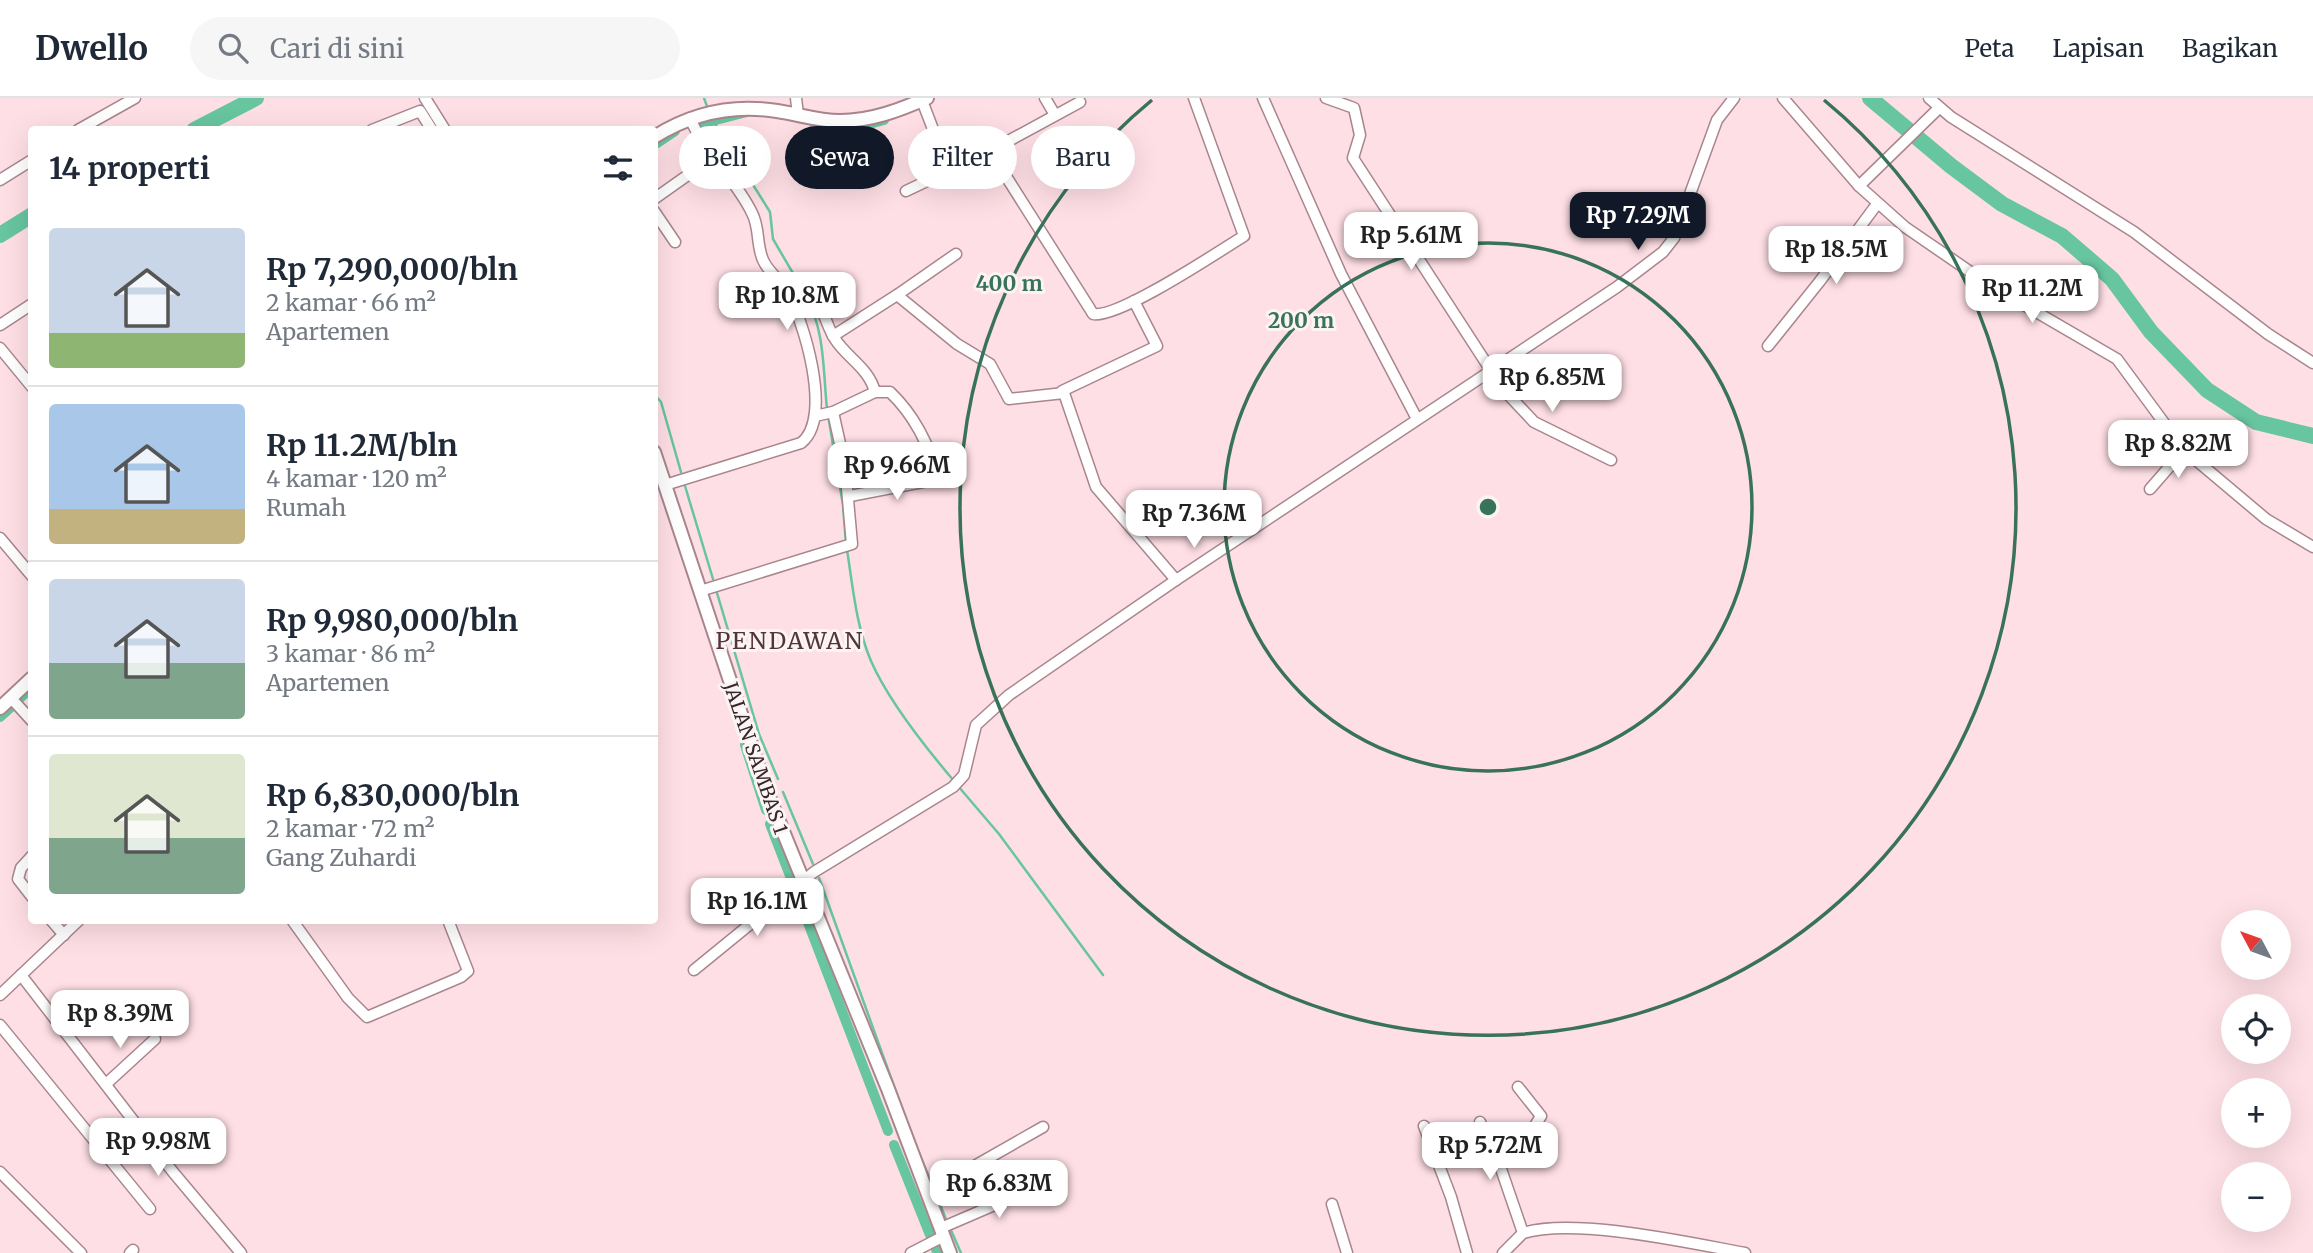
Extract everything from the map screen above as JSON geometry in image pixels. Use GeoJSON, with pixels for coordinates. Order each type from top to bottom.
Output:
{"type":"FeatureCollection","features":[{"type":"Feature","properties":{"kind":"street"},"geometry":{"type":"LineString","coordinates":[[85,126],[135,98]]}},
{"type":"Feature","properties":{"kind":"street"},"geometry":{"type":"LineString","coordinates":[[425,98],[442,126]]}},
{"type":"Feature","properties":{"kind":"street"},"geometry":{"type":"LineString","coordinates":[[796,98],[798,115]]}},
{"type":"Feature","properties":{"kind":"street"},"geometry":{"type":"LineString","coordinates":[[1045,98],[1055,115]]}},
{"type":"Feature","properties":{"kind":"street"},"geometry":{"type":"LineString","coordinates":[[1014,189],[1094,314],[1104,314],[1134,301],[1244,236],[1194,98]]}},
{"type":"Feature","properties":{"kind":"street"},"geometry":{"type":"LineString","coordinates":[[1263,98],[1341,274],[1417,419]]}},
{"type":"Feature","properties":{"kind":"street"},"geometry":{"type":"LineString","coordinates":[[1326,98],[1354,108],[1360,135],[1353,158],[1417,253],[1489,370],[1515,404],[1534,422],[1611,460]]}},
{"type":"Feature","properties":{"kind":"street"},"geometry":{"type":"LineString","coordinates":[[694,970],[801,882],[956,785],[976,725],[988,711],[1176,580],[1617,287],[1669,246],[1717,120],[1734,98]]}},
{"type":"Feature","properties":{"kind":"street"},"geometry":{"type":"LineString","coordinates":[[1929,98],[1935,111],[2134,232],[2268,334],[2313,363]]}},
{"type":"Feature","properties":{"kind":"street"},"geometry":{"type":"LineString","coordinates":[[658,135],[693,117],[741,107],[840,121],[863,120],[923,99],[933,126]]}},
{"type":"Feature","properties":{"kind":"street"},"geometry":{"type":"LineString","coordinates":[[1784,100],[1863,183],[1877,204],[1913,233],[1988,284],[2117,359],[2184,450],[2266,519],[2313,547]]}},
{"type":"Feature","properties":{"kind":"street"},"geometry":{"type":"LineString","coordinates":[[1017,136],[1080,102]]}},
{"type":"Feature","properties":{"kind":"street"},"geometry":{"type":"LineString","coordinates":[[382,126],[420,111],[429,126]]}},
{"type":"Feature","properties":{"kind":"street"},"geometry":{"type":"LineString","coordinates":[[1863,183],[1935,111]]}},
{"type":"Feature","properties":{"kind":"street"},"geometry":{"type":"LineString","coordinates":[[693,117],[697,126]]}},
{"type":"Feature","properties":{"kind":"street"},"geometry":{"type":"LineString","coordinates":[[0,179],[28,162]]}},
{"type":"Feature","properties":{"kind":"street"},"geometry":{"type":"LineString","coordinates":[[658,196],[679,181]]}},
{"type":"Feature","properties":{"kind":"street"},"geometry":{"type":"LineString","coordinates":[[700,591],[852,544],[849,496],[789,288],[764,262],[752,211],[735,189]]}},
{"type":"Feature","properties":{"kind":"street"},"geometry":{"type":"LineString","coordinates":[[906,191],[910,189]]}},
{"type":"Feature","properties":{"kind":"street"},"geometry":{"type":"LineString","coordinates":[[1768,346],[1877,204]]}},
{"type":"Feature","properties":{"kind":"street"},"geometry":{"type":"LineString","coordinates":[[658,217],[675,242]]}},
{"type":"Feature","properties":{"kind":"street"},"geometry":{"type":"LineString","coordinates":[[833,336],[956,254]]}},
{"type":"Feature","properties":{"kind":"street"},"geometry":{"type":"LineString","coordinates":[[789,288],[805,290],[815,299],[833,336],[870,378],[875,392]]}},
{"type":"Feature","properties":{"kind":"street"},"geometry":{"type":"LineString","coordinates":[[897,295],[957,344],[990,364],[1009,399],[1062,391],[1157,346],[1134,301]]}},
{"type":"Feature","properties":{"kind":"street"},"geometry":{"type":"LineString","coordinates":[[0,326],[28,307]]}},
{"type":"Feature","properties":{"kind":"street"},"geometry":{"type":"LineString","coordinates":[[0,348],[28,382]]}},
{"type":"Feature","properties":{"kind":"street"},"geometry":{"type":"LineString","coordinates":[[1062,391],[1096,488],[1176,580]]}},
{"type":"Feature","properties":{"kind":"street"},"geometry":{"type":"LineString","coordinates":[[665,485],[802,443],[824,414],[875,392],[890,392],[910,417],[929,449],[938,479],[849,496]]}},
{"type":"Feature","properties":{"kind":"street"},"geometry":{"type":"LineString","coordinates":[[2150,489],[2184,450]]}},
{"type":"Feature","properties":{"kind":"street","name":"JALAN SAMBAS 1"},"geometry":{"type":"LineString","coordinates":[[658,464],[754,757],[801,882],[950,1253]]}},
{"type":"Feature","properties":{"kind":"street"},"geometry":{"type":"LineString","coordinates":[[0,538],[28,571]]}},
{"type":"Feature","properties":{"kind":"street"},"geometry":{"type":"LineString","coordinates":[[0,708],[28,682]]}},
{"type":"Feature","properties":{"kind":"street"},"geometry":{"type":"LineString","coordinates":[[10,698],[28,716]]}},
{"type":"Feature","properties":{"kind":"street"},"geometry":{"type":"LineString","coordinates":[[28,860],[21,868],[18,879],[28,892]]}},
{"type":"Feature","properties":{"kind":"street"},"geometry":{"type":"LineString","coordinates":[[54,924],[64,935]]}},
{"type":"Feature","properties":{"kind":"street"},"geometry":{"type":"LineString","coordinates":[[0,995],[75,924]]}},
{"type":"Feature","properties":{"kind":"street"},"geometry":{"type":"LineString","coordinates":[[295,924],[348,998],[367,1017],[461,977],[468,971],[450,924]]}},
{"type":"Feature","properties":{"kind":"street"},"geometry":{"type":"LineString","coordinates":[[21,975],[173,1172],[241,1253]]}},
{"type":"Feature","properties":{"kind":"street"},"geometry":{"type":"LineString","coordinates":[[0,1025],[150,1209]]}},
{"type":"Feature","properties":{"kind":"street"},"geometry":{"type":"LineString","coordinates":[[106,1084],[155,1039]]}},
{"type":"Feature","properties":{"kind":"street"},"geometry":{"type":"LineString","coordinates":[[1499,1163],[1533,1129],[1541,1116],[1518,1087]]}},
{"type":"Feature","properties":{"kind":"street"},"geometry":{"type":"LineString","coordinates":[[1480,1122],[1499,1163],[1523,1233]]}},
{"type":"Feature","properties":{"kind":"street"},"geometry":{"type":"LineString","coordinates":[[1424,1126],[1467,1253]]}},
{"type":"Feature","properties":{"kind":"street"},"geometry":{"type":"LineString","coordinates":[[928,1193],[1043,1127]]}},
{"type":"Feature","properties":{"kind":"street"},"geometry":{"type":"LineString","coordinates":[[0,1172],[81,1253]]}},
{"type":"Feature","properties":{"kind":"street"},"geometry":{"type":"LineString","coordinates":[[911,1253],[966,1217],[1020,1194]]}},
{"type":"Feature","properties":{"kind":"street"},"geometry":{"type":"LineString","coordinates":[[1332,1204],[1347,1253]]}},
{"type":"Feature","properties":{"kind":"street"},"geometry":{"type":"LineString","coordinates":[[1503,1253],[1523,1233],[1568,1229],[1662,1238],[1745,1253]]}},
{"type":"Feature","properties":{"kind":"waterway"},"geometry":{"type":"LineString","coordinates":[[202,126],[256,98]]}},
{"type":"Feature","properties":{"kind":"waterway"},"geometry":{"type":"LineString","coordinates":[[704,98],[708,109]]}},
{"type":"Feature","properties":{"kind":"waterway"},"geometry":{"type":"LineString","coordinates":[[1870,98],[1951,166],[2002,204],[2062,236],[2112,279],[2151,332],[2207,390],[2256,422],[2313,436]]}},
{"type":"Feature","properties":{"kind":"waterway"},"geometry":{"type":"LineString","coordinates":[[700,124],[747,112]]}},
{"type":"Feature","properties":{"kind":"waterway"},"geometry":{"type":"LineString","coordinates":[[712,119],[770,212],[773,239],[801,287]]}},
{"type":"Feature","properties":{"kind":"waterway"},"geometry":{"type":"LineString","coordinates":[[820,125],[847,130],[884,120]]}},
{"type":"Feature","properties":{"kind":"waterway"},"geometry":{"type":"LineString","coordinates":[[658,142],[675,131]]}},
{"type":"Feature","properties":{"kind":"waterway"},"geometry":{"type":"LineString","coordinates":[[0,235],[28,218]]}},
{"type":"Feature","properties":{"kind":"waterway"},"geometry":{"type":"LineString","coordinates":[[806,296],[820,337],[827,409]]}},
{"type":"Feature","properties":{"kind":"waterway"},"geometry":{"type":"LineString","coordinates":[[658,399],[681,472]]}},
{"type":"Feature","properties":{"kind":"waterway"},"geometry":{"type":"LineString","coordinates":[[828,415],[843,505],[846,544]]}},
{"type":"Feature","properties":{"kind":"waterway"},"geometry":{"type":"LineString","coordinates":[[685,486],[713,579]]}},
{"type":"Feature","properties":{"kind":"waterway"},"geometry":{"type":"LineString","coordinates":[[847,550],[858,620],[871,661],[897,707],[954,781]]}},
{"type":"Feature","properties":{"kind":"waterway"},"geometry":{"type":"LineString","coordinates":[[717,593],[759,734],[778,779]]}},
{"type":"Feature","properties":{"kind":"waterway"},"geometry":{"type":"LineString","coordinates":[[20,698],[28,691]]}},
{"type":"Feature","properties":{"kind":"waterway"},"geometry":{"type":"LineString","coordinates":[[0,717],[10,708]]}},
{"type":"Feature","properties":{"kind":"waterway"},"geometry":{"type":"LineString","coordinates":[[745,745],[766,810]]}},
{"type":"Feature","properties":{"kind":"waterway"},"geometry":{"type":"LineString","coordinates":[[958,786],[999,834],[1103,975]]}},
{"type":"Feature","properties":{"kind":"waterway"},"geometry":{"type":"LineString","coordinates":[[783,792],[813,864]]}},
{"type":"Feature","properties":{"kind":"waterway"},"geometry":{"type":"LineString","coordinates":[[770,824],[792,881]]}},
{"type":"Feature","properties":{"kind":"waterway"},"geometry":{"type":"LineString","coordinates":[[819,878],[908,1125]]}},
{"type":"Feature","properties":{"kind":"waterway"},"geometry":{"type":"LineString","coordinates":[[797,894],[888,1131]]}},
{"type":"Feature","properties":{"kind":"waterway"},"geometry":{"type":"LineString","coordinates":[[914,1141],[931,1182]]}},
{"type":"Feature","properties":{"kind":"waterway"},"geometry":{"type":"LineString","coordinates":[[894,1145],[930,1235]]}},
{"type":"Feature","properties":{"kind":"waterway"},"geometry":{"type":"LineString","coordinates":[[937,1196],[947,1222]]}},
{"type":"Feature","properties":{"kind":"waterway"},"geometry":{"type":"LineString","coordinates":[[950,1228],[961,1253]]}},
{"type":"Feature","properties":{"kind":"waterway"},"geometry":{"type":"LineString","coordinates":[[936,1249],[937,1253]]}},
{"type":"Feature","properties":{"kind":"district","name":"PENDAWAN"},"geometry":{"type":"Point","coordinates":[790,640]}}]}
